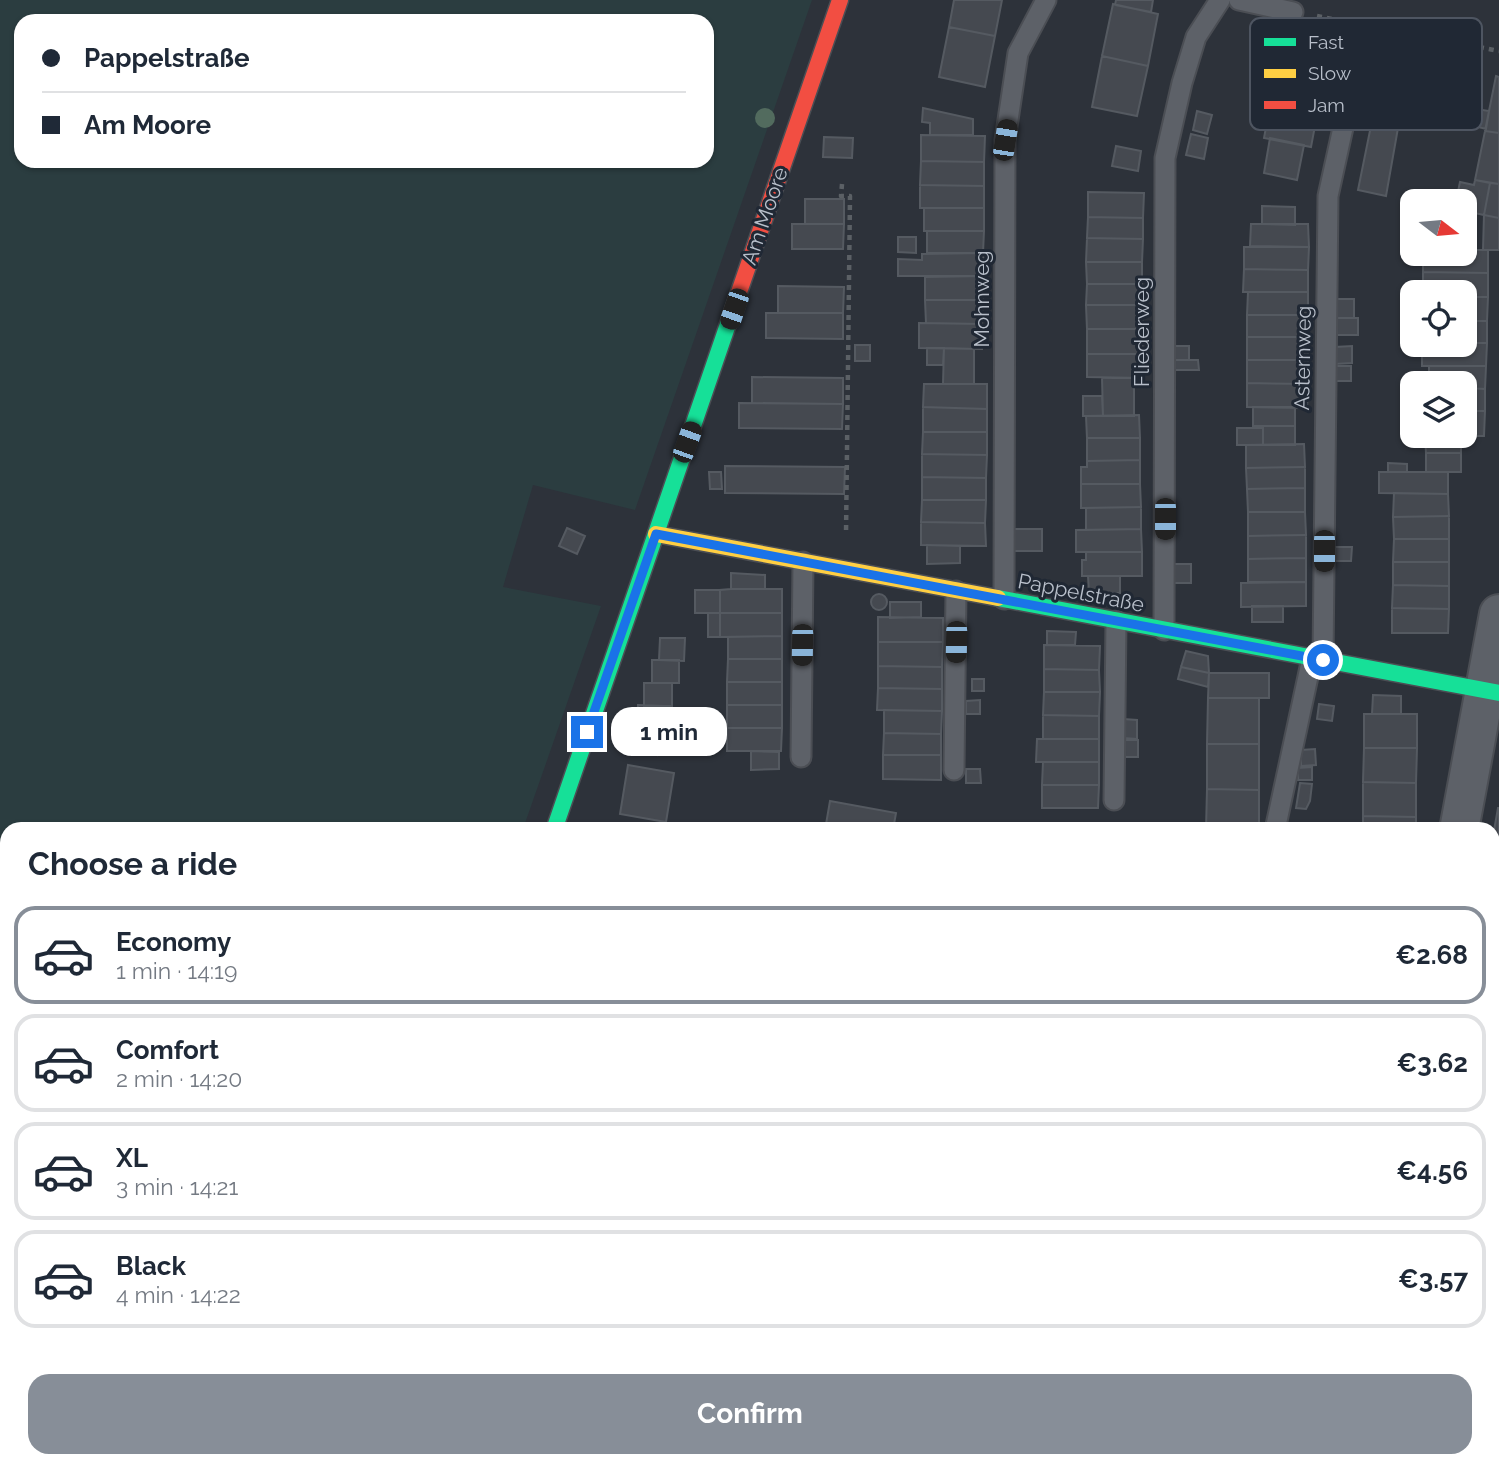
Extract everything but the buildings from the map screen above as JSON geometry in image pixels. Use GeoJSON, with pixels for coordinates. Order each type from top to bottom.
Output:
{"type":"FeatureCollection","features":[{"type":"Feature","properties":{"kind":"street","name":"Am Moore"},"geometry":{"type":"LineString","coordinates":[[557,822],[840,0]]}},
{"type":"Feature","properties":{"kind":"street","name":"Pappelstraße"},"geometry":{"type":"LineString","coordinates":[[656,534],[1492,692]]}},
{"type":"Feature","properties":{"kind":"street"},"geometry":{"type":"LineString","coordinates":[[1461,822],[1492,692],[1499,614]]}},
{"type":"Feature","properties":{"kind":"lane","name":"Fliederweg"},"geometry":{"type":"LineString","coordinates":[[1164,630],[1166,158],[1182,83],[1196,37],[1220,0]]}},
{"type":"Feature","properties":{"kind":"lane"},"geometry":{"type":"LineString","coordinates":[[1239,0],[1293,12]]}},
{"type":"Feature","properties":{"kind":"lane","name":"Mohnweg"},"geometry":{"type":"LineString","coordinates":[[1004,599],[1005,140],[1018,53],[1045,3]]}},
{"type":"Feature","properties":{"kind":"lane","name":"Asternweg"},"geometry":{"type":"LineString","coordinates":[[1277,822],[1317,659],[1328,197],[1343,130]]}},
{"type":"Feature","properties":{"kind":"lane"},"geometry":{"type":"LineString","coordinates":[[801,757],[803,562]]}},
{"type":"Feature","properties":{"kind":"lane"},"geometry":{"type":"LineString","coordinates":[[954,770],[956,591]]}},
{"type":"Feature","properties":{"kind":"lane"},"geometry":{"type":"LineString","coordinates":[[1114,800],[1116,621]]}},
{"type":"Feature","properties":{"kind":"path"},"geometry":{"type":"LineString","coordinates":[[1293,12],[1326,18]]}},
{"type":"Feature","properties":{"kind":"path"},"geometry":{"type":"LineString","coordinates":[[842,184],[841,195],[850,196],[845,570]]}},
{"type":"Feature","properties":{"kind":"shaded area"},"geometry":{"type":"Polygon","coordinates":[[[0,0],[812,0],[635,510],[533,485],[503,587],[601,606],[525,822],[0,822],[0,0]]]}},
{"type":"Feature","properties":{"kind":"traffic: fast"},"geometry":{"type":"LineString","coordinates":[[557,822],[737,298]]}},
{"type":"Feature","properties":{"kind":"traffic: fast"},"geometry":{"type":"LineString","coordinates":[[998,598],[1499,693]]}},
{"type":"Feature","properties":{"kind":"traffic: slow"},"geometry":{"type":"LineString","coordinates":[[656,534],[998,598]]}},
{"type":"Feature","properties":{"kind":"traffic: jam"},"geometry":{"type":"LineString","coordinates":[[737,298],[840,0]]}},
{"type":"Feature","properties":{"kind":"route"},"geometry":{"type":"LineString","coordinates":[[587,732],[636,585],[656,534],[1323,660]]}}]}
